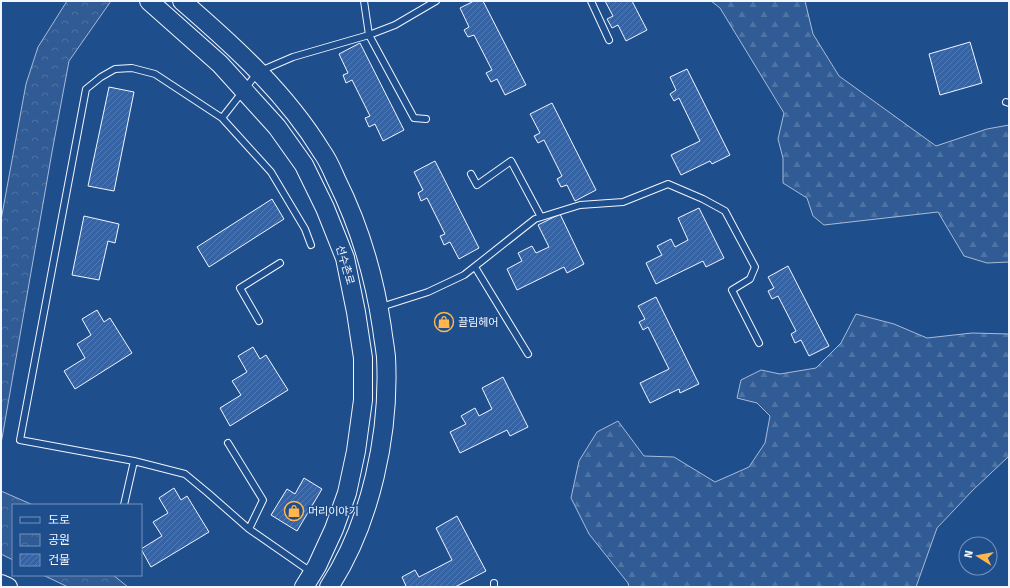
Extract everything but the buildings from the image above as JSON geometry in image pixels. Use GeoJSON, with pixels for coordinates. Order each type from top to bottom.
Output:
{"type":"FeatureCollection","features":[{"type":"Feature","properties":{"kind":"street","name":"선수촌로"},"geometry":{"type":"LineString","coordinates":[[149,1],[220,64],[278,127],[304,164],[325,208],[345,258],[356,312],[363,358],[363,400],[356,451],[347,493],[334,529],[317,566],[308,580]]}},
{"type":"Feature","properties":{"kind":"street","name":"선수촌로"},"geometry":{"type":"LineString","coordinates":[[182,1],[235,48],[295,113],[323,153],[346,199],[366,252],[379,308],[386,357],[386,402],[379,455],[369,499],[356,538],[332,585]]}},
{"type":"Feature","properties":{"kind":"street"},"geometry":{"type":"LineString","coordinates":[[356,312],[379,308]]}},
{"type":"Feature","properties":{"kind":"street"},"geometry":{"type":"LineString","coordinates":[[308,580],[332,585]]}},
{"type":"Feature","properties":{"kind":"street"},"geometry":{"type":"LineString","coordinates":[[1,584],[8,587]]}},
{"type":"Feature","properties":{"kind":"lane"},"geometry":{"type":"LineString","coordinates":[[364,1],[370,35],[414,118],[426,119]]}},
{"type":"Feature","properties":{"kind":"lane"},"geometry":{"type":"LineString","coordinates":[[222,118],[258,72],[293,57],[370,35],[395,25],[436,1]]}},
{"type":"Feature","properties":{"kind":"lane"},"geometry":{"type":"LineString","coordinates":[[591,1],[609,40]]}},
{"type":"Feature","properties":{"kind":"lane"},"geometry":{"type":"LineString","coordinates":[[308,580],[208,492],[184,474],[134,461],[20,440],[86,90],[101,77],[114,69],[132,68],[155,74],[222,118],[271,172],[305,229],[311,245]]}},
{"type":"Feature","properties":{"kind":"lane"},"geometry":{"type":"LineString","coordinates":[[471,174],[477,185],[512,161],[541,217]]}},
{"type":"Feature","properties":{"kind":"lane"},"geometry":{"type":"LineString","coordinates":[[379,308],[428,292],[464,275],[535,219],[580,205],[623,202],[668,184],[709,202],[725,211],[755,267],[750,279],[732,290],[759,343]]}},
{"type":"Feature","properties":{"kind":"lane"},"geometry":{"type":"LineString","coordinates":[[259,321],[240,288],[280,263]]}},
{"type":"Feature","properties":{"kind":"lane"},"geometry":{"type":"LineString","coordinates":[[475,267],[528,354]]}},
{"type":"Feature","properties":{"kind":"lane"},"geometry":{"type":"LineString","coordinates":[[228,443],[263,500],[249,529]]}},
{"type":"Feature","properties":{"kind":"lane"},"geometry":{"type":"LineString","coordinates":[[124,504],[134,461]]}},
{"type":"Feature","properties":{"kind":"green space"},"geometry":{"type":"Polygon","coordinates":[[[67,1],[111,1],[69,61],[1,444],[1,220],[26,84],[38,47],[67,1]]]}},
{"type":"Feature","properties":{"kind":"green space"},"geometry":{"type":"Polygon","coordinates":[[[711,1],[805,1],[813,34],[839,76],[936,146],[987,129],[1009,125],[1009,262],[987,263],[964,256],[938,212],[824,225],[813,216],[807,198],[783,183],[783,158],[778,139],[784,113],[720,8],[711,1]]]}},
{"type":"Feature","properties":{"kind":"green space"},"geometry":{"type":"Polygon","coordinates":[[[856,314],[894,324],[927,338],[972,333],[1009,334],[1009,456],[973,490],[937,528],[916,587],[629,587],[628,583],[589,534],[571,498],[579,461],[597,432],[618,421],[644,456],[674,457],[715,482],[749,467],[765,443],[770,416],[757,403],[737,398],[741,380],[761,370],[780,374],[816,368],[841,343],[856,314]]]}},
{"type":"Feature","properties":{"kind":"green space"},"geometry":{"type":"Polygon","coordinates":[[[1,491],[31,504],[12,504],[12,560],[1,554],[1,491]]]}},
{"type":"Feature","properties":{"kind":"green space"},"geometry":{"type":"Polygon","coordinates":[[[45,576],[114,576],[128,587],[68,587],[45,576]]]}},
{"type":"Feature","properties":{"kind":"place","name":"끌림헤어"},"geometry":{"type":"Point","coordinates":[444,322]}},
{"type":"Feature","properties":{"kind":"place","name":"머리이야기"},"geometry":{"type":"Point","coordinates":[294,511]}}]}
